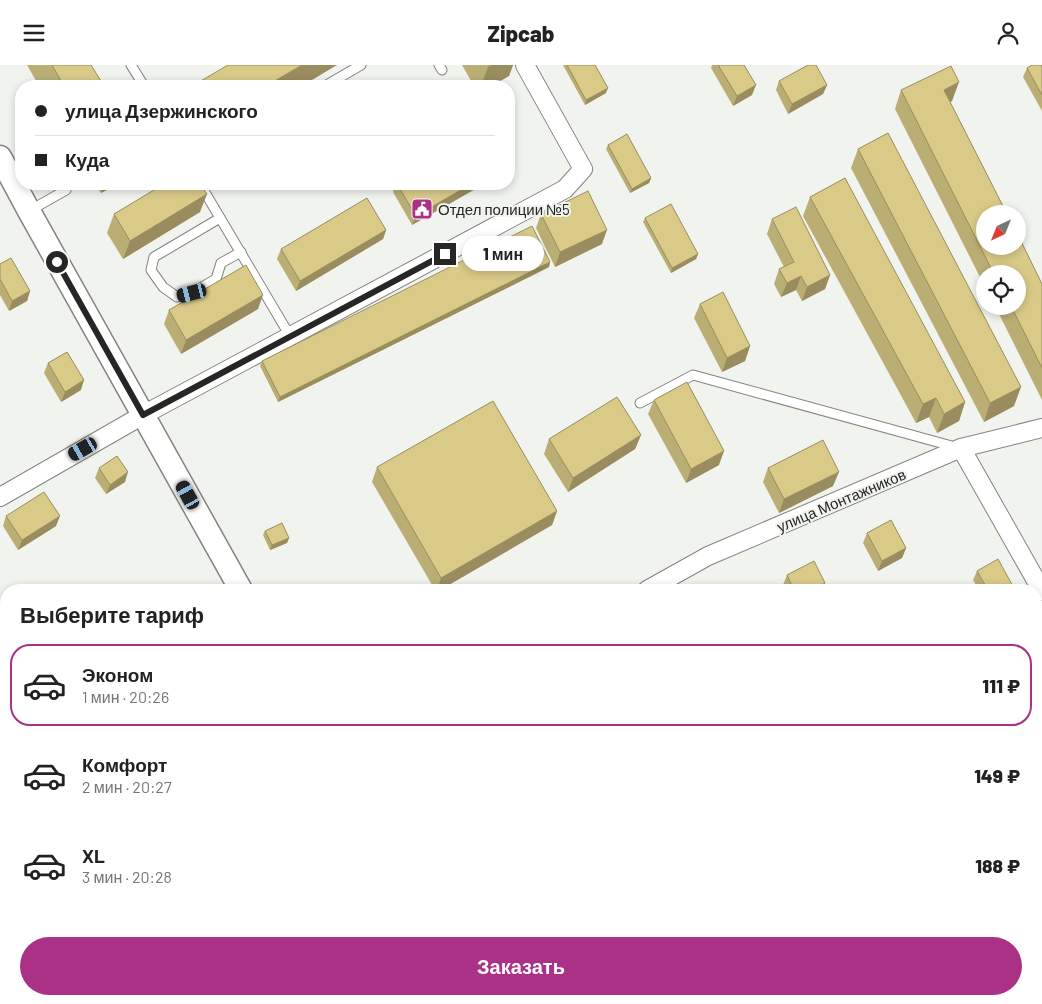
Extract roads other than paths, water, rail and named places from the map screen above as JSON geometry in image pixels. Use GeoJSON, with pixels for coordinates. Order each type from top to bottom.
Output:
{"type":"FeatureCollection","features":[{"type":"Feature","properties":{"kind":"street"},"geometry":{"type":"LineString","coordinates":[[0,497],[143,415],[565,189],[583,169],[525,65]]}},
{"type":"Feature","properties":{"kind":"street"},"geometry":{"type":"LineString","coordinates":[[0,157],[15,185]]}},
{"type":"Feature","properties":{"kind":"street"},"geometry":{"type":"LineString","coordinates":[[18,190],[238,584]]}},
{"type":"Feature","properties":{"kind":"street","name":"улица Монтажников"},"geometry":{"type":"LineString","coordinates":[[658,584],[708,556],[961,448],[1042,428]]}},
{"type":"Feature","properties":{"kind":"street"},"geometry":{"type":"LineString","coordinates":[[961,448],[1038,584]]}},
{"type":"Feature","properties":{"kind":"lane"},"geometry":{"type":"LineString","coordinates":[[131,65],[140,80]]}},
{"type":"Feature","properties":{"kind":"lane"},"geometry":{"type":"LineString","coordinates":[[336,80],[361,65]]}},
{"type":"Feature","properties":{"kind":"lane"},"geometry":{"type":"LineString","coordinates":[[29,211],[66,190]]}},
{"type":"Feature","properties":{"kind":"lane"},"geometry":{"type":"LineString","coordinates":[[204,190],[290,336]]}},
{"type":"Feature","properties":{"kind":"lane"},"geometry":{"type":"LineString","coordinates":[[220,218],[154,257],[151,270],[163,287],[177,297],[192,293],[216,279],[221,263],[241,252]]}},
{"type":"Feature","properties":{"kind":"lane"},"geometry":{"type":"LineString","coordinates":[[640,403],[693,375],[961,448]]}},
{"type":"Feature","properties":{"kind":"place","name":"Отдел полиции №5"},"geometry":{"type":"Point","coordinates":[422,209]}}]}
